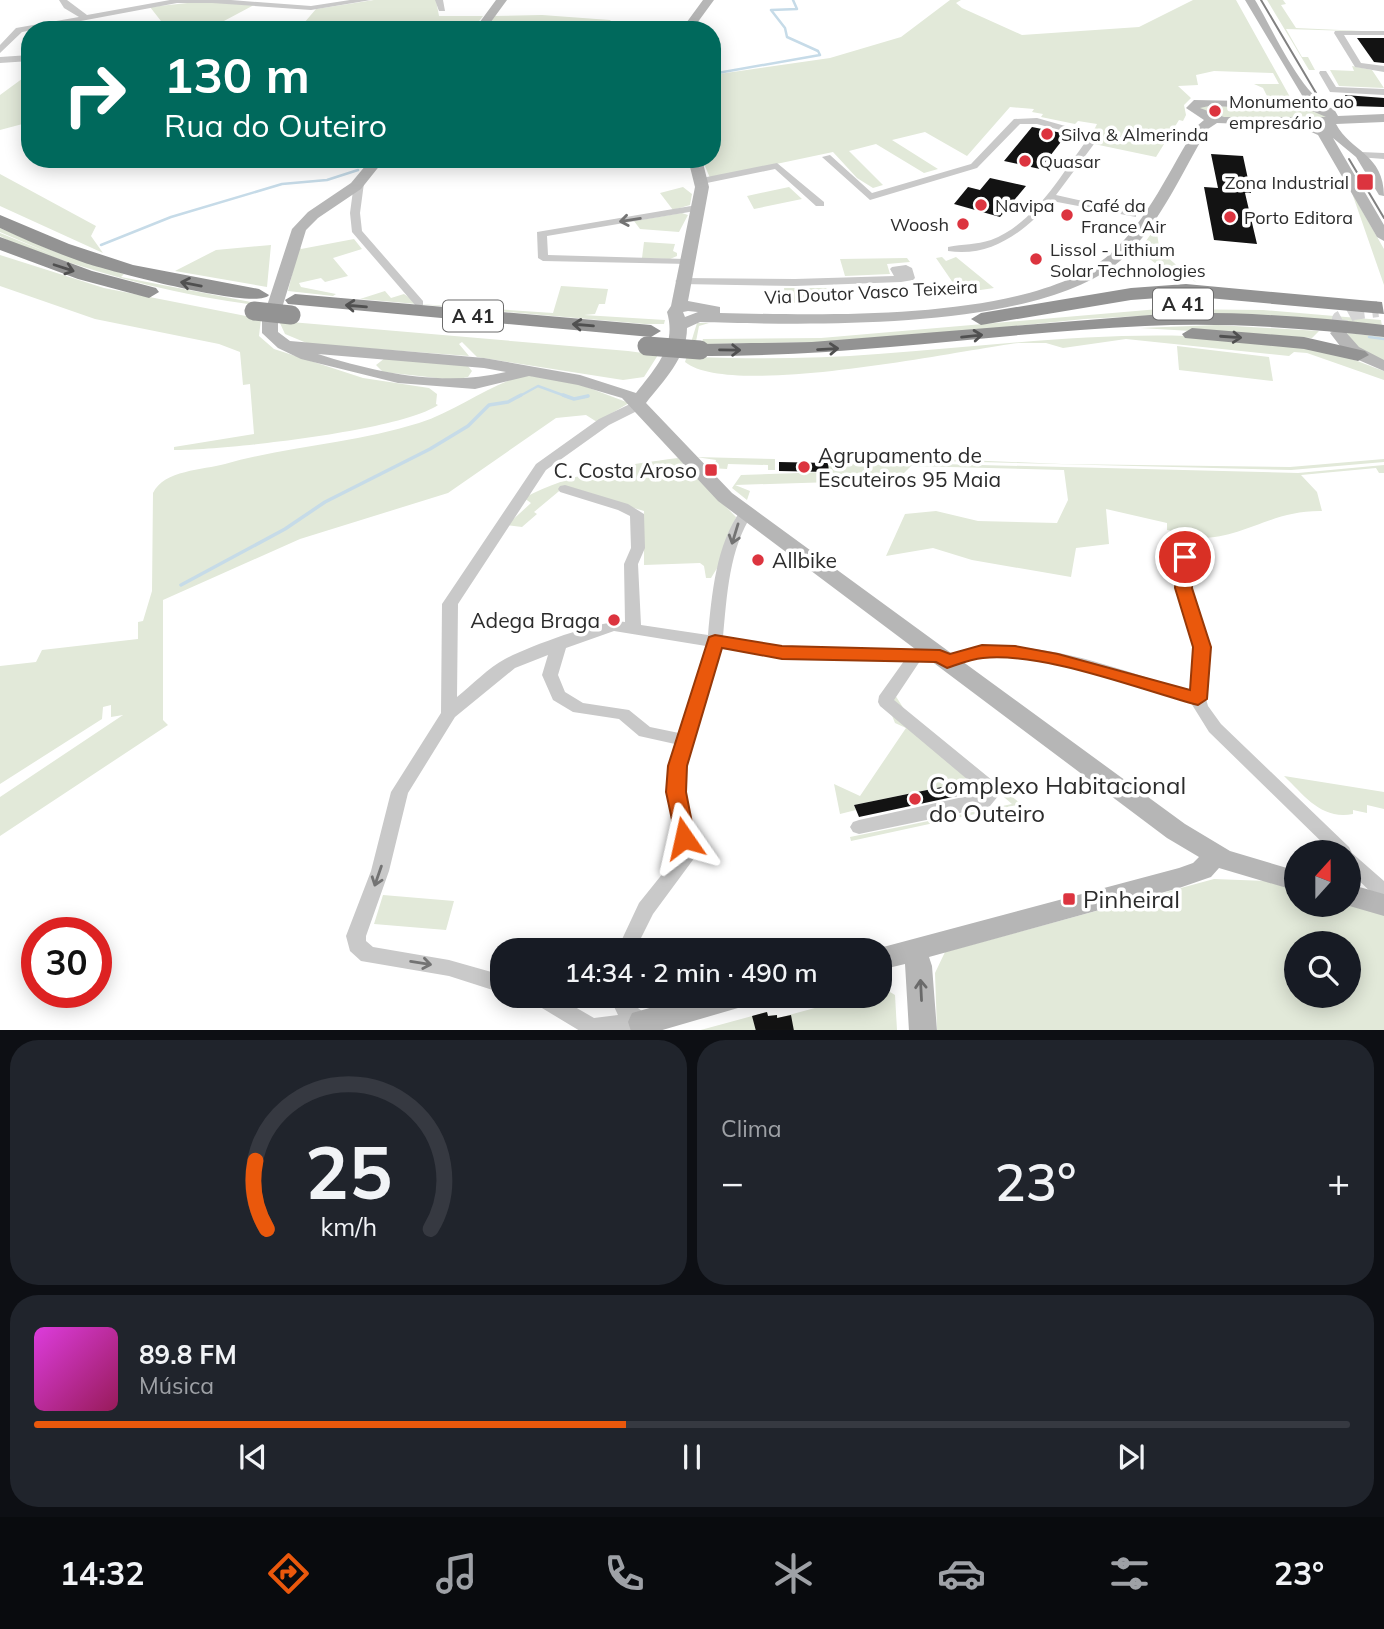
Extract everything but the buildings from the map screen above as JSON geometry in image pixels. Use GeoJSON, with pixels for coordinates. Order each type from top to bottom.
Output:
{"type":"FeatureCollection","features":[{"type":"Feature","properties":{"kind":"highway","name":"A 41"},"geometry":{"type":"LineString","coordinates":[[0,221],[60,248],[113,265],[256,303]]}},
{"type":"Feature","properties":{"kind":"highway","name":"A 41"},"geometry":{"type":"LineString","coordinates":[[0,243],[55,265],[119,285],[293,307],[649,338],[690,318],[845,332],[1100,307],[1182,304],[1382,310]]}},
{"type":"Feature","properties":{"kind":"highway","name":"A 41"},"geometry":{"type":"LineString","coordinates":[[690,318],[842,348],[1142,320],[1303,322],[1384,331]]}},
{"type":"Feature","properties":{"kind":"highway"},"geometry":{"type":"LineString","coordinates":[[1041,329],[1149,331],[1249,338],[1320,345],[1358,355]]}},
{"type":"Feature","properties":{"kind":"main road"},"geometry":{"type":"LineString","coordinates":[[486,21],[502,0]]}},
{"type":"Feature","properties":{"kind":"main road"},"geometry":{"type":"LineString","coordinates":[[693,21],[709,0]]}},
{"type":"Feature","properties":{"kind":"main road"},"geometry":{"type":"LineString","coordinates":[[1243,0],[1297,94],[1296,101],[1288,105]]}},
{"type":"Feature","properties":{"kind":"main road"},"geometry":{"type":"LineString","coordinates":[[1250,0],[1304,94],[1327,114],[1334,132],[1361,155],[1384,192]]}},
{"type":"Feature","properties":{"kind":"main road"},"geometry":{"type":"LineString","coordinates":[[1384,116],[1327,114],[1288,105],[1203,102],[1192,106],[1195,113],[1215,119],[1299,123],[1323,132],[1384,237]]}},
{"type":"Feature","properties":{"kind":"main road","name":"Via Doutor Vasco Teixeira"},"geometry":{"type":"LineString","coordinates":[[690,318],[880,315],[1020,300],[1062,288],[1105,267],[1128,246],[1138,217],[1195,113]]}},
{"type":"Feature","properties":{"kind":"main road"},"geometry":{"type":"LineString","coordinates":[[1299,123],[1327,114]]}},
{"type":"Feature","properties":{"kind":"main road","name":"Via Doutor Vasco Teixeira"},"geometry":{"type":"LineString","coordinates":[[1138,217],[1203,126],[1215,119]]}},
{"type":"Feature","properties":{"kind":"main road"},"geometry":{"type":"LineString","coordinates":[[371,168],[359,183],[313,215],[294,238],[269,327],[274,338],[288,346],[360,372],[385,376],[476,384],[511,374],[547,374]]}},
{"type":"Feature","properties":{"kind":"main road"},"geometry":{"type":"LineString","coordinates":[[644,407],[690,318],[681,281],[702,181],[698,168]]}},
{"type":"Feature","properties":{"kind":"main road"},"geometry":{"type":"LineString","coordinates":[[1338,333],[1342,342],[1358,355],[1384,366]]}},
{"type":"Feature","properties":{"kind":"main road"},"geometry":{"type":"LineString","coordinates":[[288,346],[399,354],[593,382],[631,385],[661,377]]}},
{"type":"Feature","properties":{"kind":"main road"},"geometry":{"type":"LineString","coordinates":[[385,376],[369,369],[372,361],[399,354]]}},
{"type":"Feature","properties":{"kind":"main road"},"geometry":{"type":"LineString","coordinates":[[458,361],[479,369],[478,377],[461,384]]}},
{"type":"Feature","properties":{"kind":"main road"},"geometry":{"type":"LineString","coordinates":[[593,382],[624,391],[644,407],[701,475],[746,513],[1176,831],[1214,856],[1284,877]]}},
{"type":"Feature","properties":{"kind":"main road"},"geometry":{"type":"LineString","coordinates":[[892,956],[1179,878],[1202,870],[1214,856]]}},
{"type":"Feature","properties":{"kind":"main road"},"geometry":{"type":"LineString","coordinates":[[1362,899],[1384,905]]}},
{"type":"Feature","properties":{"kind":"main road"},"geometry":{"type":"LineString","coordinates":[[913,951],[919,966],[923,1030]]}},
{"type":"Feature","properties":{"kind":"main road"},"geometry":{"type":"LineString","coordinates":[[643,1026],[700,1008]]}},
{"type":"Feature","properties":{"kind":"street"},"geometry":{"type":"LineString","coordinates":[[63,0],[67,6],[86,18]]}},
{"type":"Feature","properties":{"kind":"street"},"geometry":{"type":"LineString","coordinates":[[69,21],[177,1],[311,8],[368,0]]}},
{"type":"Feature","properties":{"kind":"street"},"geometry":{"type":"LineString","coordinates":[[0,33],[19,30]]}},
{"type":"Feature","properties":{"kind":"street"},"geometry":{"type":"LineString","coordinates":[[0,50],[19,30]]}},
{"type":"Feature","properties":{"kind":"street"},"geometry":{"type":"LineString","coordinates":[[1384,33],[1338,33],[1358,65],[1384,69]]}},
{"type":"Feature","properties":{"kind":"street"},"geometry":{"type":"LineString","coordinates":[[0,60],[21,59]]}},
{"type":"Feature","properties":{"kind":"street"},"geometry":{"type":"LineString","coordinates":[[1323,73],[1333,90],[1384,92]]}},
{"type":"Feature","properties":{"kind":"street"},"geometry":{"type":"LineString","coordinates":[[827,157],[870,197],[971,168],[1019,120],[1089,133],[1092,140],[1032,218],[1003,240],[973,250],[952,250]]}},
{"type":"Feature","properties":{"kind":"street"},"geometry":{"type":"LineString","coordinates":[[1361,155],[1384,156]]}},
{"type":"Feature","properties":{"kind":"street"},"geometry":{"type":"LineString","coordinates":[[702,181],[777,166],[820,204]]}},
{"type":"Feature","properties":{"kind":"street"},"geometry":{"type":"LineString","coordinates":[[359,183],[355,213],[357,232],[419,303]]}},
{"type":"Feature","properties":{"kind":"street"},"geometry":{"type":"LineString","coordinates":[[1049,197],[1138,217]]}},
{"type":"Feature","properties":{"kind":"street"},"geometry":{"type":"LineString","coordinates":[[685,262],[543,258],[541,234],[697,208]]}},
{"type":"Feature","properties":{"kind":"street"},"geometry":{"type":"LineString","coordinates":[[681,281],[827,282],[901,279]]}},
{"type":"Feature","properties":{"kind":"street"},"geometry":{"type":"LineString","coordinates":[[449,713],[450,604],[500,525],[515,508],[531,478],[553,455],[604,422],[635,407],[644,407]]}},
{"type":"Feature","properties":{"kind":"street"},"geometry":{"type":"LineString","coordinates":[[565,489],[637,514],[638,548],[631,564],[634,628]]}},
{"type":"Feature","properties":{"kind":"street"},"geometry":{"type":"LineString","coordinates":[[632,938],[646,909],[689,853],[676,792],[677,766],[715,641],[720,587],[736,527],[746,513]]}},
{"type":"Feature","properties":{"kind":"street"},"geometry":{"type":"LineString","coordinates":[[1186,541],[1184,588],[1202,647],[1198,699],[1200,706],[1215,727],[1331,840]]}},
{"type":"Feature","properties":{"kind":"street"},"geometry":{"type":"LineString","coordinates":[[490,980],[449,968],[368,955],[357,945],[356,936],[380,871],[400,792],[449,713],[509,664],[559,644],[614,626],[782,652],[943,659],[982,652],[1015,652],[1058,660],[1198,699]]}},
{"type":"Feature","properties":{"kind":"street"},"geometry":{"type":"LineString","coordinates":[[859,827],[984,801],[990,795],[987,786],[886,702],[909,657],[912,636]]}},
{"type":"Feature","properties":{"kind":"street"},"geometry":{"type":"LineString","coordinates":[[559,644],[550,675],[559,696],[579,708],[623,714],[640,730],[653,735],[685,740]]}},
{"type":"Feature","properties":{"kind":"street"},"geometry":{"type":"LineString","coordinates":[[1362,872],[1384,893]]}},
{"type":"Feature","properties":{"kind":"street"},"geometry":{"type":"LineString","coordinates":[[561,1008],[592,1027],[643,1026]]}},
{"type":"Feature","properties":{"kind":"street"},"geometry":{"type":"LineString","coordinates":[[623,1008],[643,1026]]}},
{"type":"Feature","properties":{"kind":"green space"},"geometry":{"type":"Polygon","coordinates":[[[374,0],[436,0],[439,16],[483,16],[479,21],[306,21],[316,9],[374,0]]]}},
{"type":"Feature","properties":{"kind":"green space"},"geometry":{"type":"Polygon","coordinates":[[[950,0],[961,0],[956,3],[962,8],[1022,35],[1139,27],[1193,0],[1236,0],[1290,97],[1282,101],[1259,100],[1267,96],[1263,88],[1254,84],[1279,84],[1273,73],[1214,71],[1196,75],[1198,85],[1178,86],[1191,98],[1184,105],[1186,115],[1183,121],[1179,120],[1156,157],[1094,144],[1103,133],[1094,130],[1097,124],[1078,121],[1075,124],[1041,117],[1043,114],[1032,112],[1034,109],[1010,107],[967,156],[925,132],[892,140],[938,169],[924,173],[876,144],[849,151],[883,185],[873,188],[857,178],[833,152],[710,178],[706,168],[721,168],[721,74],[830,58],[901,37],[950,0]]]}},
{"type":"Feature","properties":{"kind":"green space"},"geometry":{"type":"Polygon","coordinates":[[[1267,0],[1283,0],[1286,4],[1281,5],[1296,28],[1384,32],[1286,29],[1302,57],[1308,57],[1315,70],[1309,70],[1267,0]]]}},
{"type":"Feature","properties":{"kind":"green space"},"geometry":{"type":"Polygon","coordinates":[[[206,1],[254,5],[224,21],[161,21],[150,7],[206,1]]]}},
{"type":"Feature","properties":{"kind":"green space"},"geometry":{"type":"Polygon","coordinates":[[[542,15],[611,21],[490,21],[494,16],[542,15]]]}},
{"type":"Feature","properties":{"kind":"green space"},"geometry":{"type":"Polygon","coordinates":[[[1352,66],[1372,70],[1384,88],[1339,86],[1330,70],[1354,71],[1352,66]]]}},
{"type":"Feature","properties":{"kind":"green space"},"geometry":{"type":"Polygon","coordinates":[[[21,80],[21,124],[0,130],[0,95],[21,80]]]}},
{"type":"Feature","properties":{"kind":"green space"},"geometry":{"type":"Polygon","coordinates":[[[1200,106],[1309,108],[1328,117],[1317,121],[1215,117],[1200,112],[1200,106]]]}},
{"type":"Feature","properties":{"kind":"green space"},"geometry":{"type":"Polygon","coordinates":[[[0,174],[96,226],[91,236],[103,253],[0,206],[0,174]]]}},
{"type":"Feature","properties":{"kind":"green space"},"geometry":{"type":"Polygon","coordinates":[[[683,187],[692,194],[690,205],[673,210],[660,193],[683,187]]]}},
{"type":"Feature","properties":{"kind":"green space"},"geometry":{"type":"Polygon","coordinates":[[[789,187],[802,199],[754,209],[747,196],[789,187]]]}},
{"type":"Feature","properties":{"kind":"green space"},"geometry":{"type":"Polygon","coordinates":[[[1352,193],[1384,249],[1384,285],[1352,193]]]}},
{"type":"Feature","properties":{"kind":"green space"},"geometry":{"type":"Polygon","coordinates":[[[682,213],[688,215],[679,232],[640,229],[634,221],[682,213]]]}},
{"type":"Feature","properties":{"kind":"green space"},"geometry":{"type":"Polygon","coordinates":[[[0,228],[53,251],[124,274],[121,277],[251,302],[255,305],[192,295],[101,272],[71,263],[11,242],[0,236],[0,233],[56,256],[0,232],[0,228]]]}},
{"type":"Feature","properties":{"kind":"green space"},"geometry":{"type":"Polygon","coordinates":[[[1153,231],[1157,232],[1160,255],[1166,256],[1197,283],[1175,268],[1155,263],[1139,251],[1153,231]]]}},
{"type":"Feature","properties":{"kind":"green space"},"geometry":{"type":"Polygon","coordinates":[[[354,239],[362,249],[333,258],[348,276],[325,282],[321,278],[299,283],[301,287],[336,294],[333,296],[288,291],[299,246],[301,249],[354,239]]]}},
{"type":"Feature","properties":{"kind":"green space"},"geometry":{"type":"Polygon","coordinates":[[[644,242],[675,244],[673,251],[677,256],[670,259],[642,258],[644,242]]]}},
{"type":"Feature","properties":{"kind":"green space"},"geometry":{"type":"Polygon","coordinates":[[[271,245],[267,287],[175,271],[216,250],[271,245]]]}},
{"type":"Feature","properties":{"kind":"green space"},"geometry":{"type":"Polygon","coordinates":[[[0,255],[104,288],[261,319],[259,336],[274,349],[363,378],[429,388],[437,394],[438,405],[388,423],[351,431],[270,443],[174,450],[174,447],[254,434],[250,384],[243,385],[240,352],[219,344],[95,319],[0,286],[0,255]]]}},
{"type":"Feature","properties":{"kind":"green space"},"geometry":{"type":"Polygon","coordinates":[[[942,257],[946,261],[956,257],[994,288],[960,293],[936,258],[942,257]]]}},
{"type":"Feature","properties":{"kind":"green space"},"geometry":{"type":"Polygon","coordinates":[[[907,258],[910,262],[887,264],[890,274],[845,276],[840,259],[907,258]]]}},
{"type":"Feature","properties":{"kind":"green space"},"geometry":{"type":"Polygon","coordinates":[[[561,286],[608,289],[605,304],[599,304],[595,314],[584,315],[665,320],[664,324],[645,324],[360,299],[385,291],[391,298],[404,294],[419,304],[553,313],[561,286]]]}},
{"type":"Feature","properties":{"kind":"green space"},"geometry":{"type":"Polygon","coordinates":[[[784,288],[827,288],[830,302],[786,303],[784,288]]]}},
{"type":"Feature","properties":{"kind":"green space"},"geometry":{"type":"Polygon","coordinates":[[[1159,309],[1263,310],[1381,320],[1382,326],[1179,314],[1084,319],[873,341],[701,344],[703,339],[821,338],[1159,309]]]}},
{"type":"Feature","properties":{"kind":"green space"},"geometry":{"type":"Polygon","coordinates":[[[279,321],[658,355],[644,377],[623,380],[477,357],[462,342],[459,344],[469,356],[309,344],[285,334],[279,321]]]}},
{"type":"Feature","properties":{"kind":"green space"},"geometry":{"type":"Polygon","coordinates":[[[697,323],[709,323],[699,326],[693,357],[832,357],[878,354],[1053,340],[1112,336],[1170,336],[1228,338],[1286,345],[1359,362],[1384,371],[1384,380],[1307,353],[1294,352],[1289,356],[1126,339],[1063,348],[1046,343],[1018,343],[846,369],[748,376],[710,372],[685,362],[697,323]]]}},
{"type":"Feature","properties":{"kind":"green space"},"geometry":{"type":"Polygon","coordinates":[[[1217,325],[1319,331],[1312,338],[1140,328],[1217,325]]]}},
{"type":"Feature","properties":{"kind":"green space"},"geometry":{"type":"Polygon","coordinates":[[[1347,333],[1384,337],[1384,361],[1356,347],[1347,333]]]}},
{"type":"Feature","properties":{"kind":"green space"},"geometry":{"type":"Polygon","coordinates":[[[1177,346],[1269,357],[1273,381],[1179,370],[1177,346]]]}},
{"type":"Feature","properties":{"kind":"green space"},"geometry":{"type":"Polygon","coordinates":[[[385,358],[468,366],[472,371],[468,377],[455,380],[383,372],[376,365],[385,358]]]}},
{"type":"Feature","properties":{"kind":"green space"},"geometry":{"type":"Polygon","coordinates":[[[525,375],[576,383],[629,403],[597,422],[586,415],[556,418],[448,493],[300,539],[163,600],[163,720],[168,725],[0,836],[0,797],[123,715],[111,717],[111,705],[103,707],[102,719],[0,784],[0,666],[36,662],[42,650],[138,639],[138,622],[143,621],[152,591],[153,493],[158,485],[185,472],[419,423],[497,385],[525,375]]]}},
{"type":"Feature","properties":{"kind":"green space"},"geometry":{"type":"Polygon","coordinates":[[[820,454],[1062,464],[1290,467],[1384,459],[1384,462],[1291,470],[821,458],[820,454]]]}},
{"type":"Feature","properties":{"kind":"green space"},"geometry":{"type":"Polygon","coordinates":[[[696,457],[775,459],[775,470],[768,470],[768,465],[728,464],[727,469],[711,468],[707,464],[715,464],[716,460],[696,457]]]}},
{"type":"Feature","properties":{"kind":"green space"},"geometry":{"type":"Polygon","coordinates":[[[678,458],[736,517],[727,552],[711,578],[706,578],[704,566],[700,563],[644,565],[644,511],[564,487],[534,512],[537,514],[522,527],[507,525],[531,503],[524,498],[542,489],[618,467],[678,458]]]}},
{"type":"Feature","properties":{"kind":"green space"},"geometry":{"type":"Polygon","coordinates":[[[828,463],[1298,473],[1384,465],[1384,473],[1379,473],[1376,468],[1301,475],[1317,492],[1322,511],[1282,516],[1215,537],[1174,535],[1167,530],[1167,523],[1106,509],[1109,544],[1076,548],[1071,577],[972,560],[933,548],[886,556],[905,514],[936,511],[978,521],[1057,523],[1068,500],[1064,470],[911,466],[897,480],[735,485],[750,491],[747,500],[732,488],[741,475],[828,472],[828,463]]]}},
{"type":"Feature","properties":{"kind":"green space"},"geometry":{"type":"Polygon","coordinates":[[[895,695],[904,709],[1021,804],[851,841],[850,837],[1012,804],[893,702],[895,695]]]}},
{"type":"Feature","properties":{"kind":"green space"},"geometry":{"type":"Polygon","coordinates":[[[891,713],[970,781],[854,805],[856,810],[840,814],[834,784],[860,796],[906,728],[895,723],[891,713]]]}},
{"type":"Feature","properties":{"kind":"green space"},"geometry":{"type":"Polygon","coordinates":[[[1284,776],[1384,792],[1384,809],[1367,805],[1367,813],[1353,810],[1353,814],[1332,813],[1314,805],[1284,776]]]}},
{"type":"Feature","properties":{"kind":"green space"},"geometry":{"type":"Polygon","coordinates":[[[1214,879],[1267,881],[1284,886],[1284,917],[1362,917],[1362,908],[1384,914],[1384,1030],[937,1030],[935,973],[945,952],[1214,879]]]}},
{"type":"Feature","properties":{"kind":"green space"},"geometry":{"type":"Polygon","coordinates":[[[383,895],[454,901],[446,930],[374,924],[383,895]]]}},
{"type":"Feature","properties":{"kind":"green space"},"geometry":{"type":"Polygon","coordinates":[[[892,993],[895,995],[897,1030],[701,1030],[767,1012],[768,1016],[777,1015],[778,1018],[815,1008],[892,1008],[892,993]]]}},
{"type":"Feature","properties":{"kind":"waterway"},"geometry":{"type":"LineString","coordinates":[[721,72],[820,55],[818,51],[787,37],[785,28],[771,10],[797,9],[793,0]]}},
{"type":"Feature","properties":{"kind":"waterway"},"geometry":{"type":"LineString","coordinates":[[101,245],[171,217],[282,184],[327,180],[358,170]]}},
{"type":"Feature","properties":{"kind":"waterway"},"geometry":{"type":"LineString","coordinates":[[1369,337],[1384,339]]}},
{"type":"Feature","properties":{"kind":"waterway"},"geometry":{"type":"LineString","coordinates":[[518,397],[538,386],[568,397]]}},
{"type":"Feature","properties":{"kind":"waterway"},"geometry":{"type":"LineString","coordinates":[[181,585],[285,529],[325,502],[430,449],[468,426],[489,405],[508,402],[521,395]]}},
{"type":"Feature","properties":{"kind":"waterway"},"geometry":{"type":"LineString","coordinates":[[563,395],[574,399],[588,396],[584,397]]}},
{"type":"Feature","properties":{"kind":"tunnel"},"geometry":{"type":"LineString","coordinates":[[1338,333],[1340,319],[1353,312],[1378,309]]}},
{"type":"Feature","properties":{"kind":"tram line"},"geometry":{"type":"LineString","coordinates":[[1261,0],[1316,93]]}},
{"type":"Feature","properties":{"kind":"tram line"},"geometry":{"type":"LineString","coordinates":[[1349,159],[1384,218]]}},
{"type":"Feature","properties":{"kind":"place","name":"Monumento ao empresário"},"geometry":{"type":"Point","coordinates":[1215,111]}},
{"type":"Feature","properties":{"kind":"place","name":"Silva & Almerinda"},"geometry":{"type":"Point","coordinates":[1047,134]}},
{"type":"Feature","properties":{"kind":"place","name":"Quasar"},"geometry":{"type":"Point","coordinates":[1025,161]}},
{"type":"Feature","properties":{"kind":"place","name":"Zona Industrial"},"geometry":{"type":"Point","coordinates":[1365,182]}},
{"type":"Feature","properties":{"kind":"place","name":"Navipa"},"geometry":{"type":"Point","coordinates":[981,205]}},
{"type":"Feature","properties":{"kind":"place","name":"Café da France Air"},"geometry":{"type":"Point","coordinates":[1067,215]}},
{"type":"Feature","properties":{"kind":"place","name":"Porto Editora"},"geometry":{"type":"Point","coordinates":[1230,217]}},
{"type":"Feature","properties":{"kind":"place","name":"Woosh"},"geometry":{"type":"Point","coordinates":[963,224]}},
{"type":"Feature","properties":{"kind":"place","name":"Lissol - Lithium Solar Technologies"},"geometry":{"type":"Point","coordinates":[1036,259]}},
{"type":"Feature","properties":{"kind":"place","name":"Agrupamento de Escuteiros 95 Maia"},"geometry":{"type":"Point","coordinates":[804,467]}},
{"type":"Feature","properties":{"kind":"place","name":"C. Costa Aroso"},"geometry":{"type":"Point","coordinates":[711,470]}},
{"type":"Feature","properties":{"kind":"place","name":"Allbike"},"geometry":{"type":"Point","coordinates":[758,560]}},
{"type":"Feature","properties":{"kind":"place","name":"Adega Braga"},"geometry":{"type":"Point","coordinates":[614,620]}},
{"type":"Feature","properties":{"kind":"place","name":"Complexo Habitacional do Outeiro"},"geometry":{"type":"Point","coordinates":[915,799]}},
{"type":"Feature","properties":{"kind":"place","name":"Pinheiral"},"geometry":{"type":"Point","coordinates":[1069,899]}},
{"type":"Feature","properties":{"kind":"route"},"geometry":{"type":"LineString","coordinates":[[684,838],[676,792],[677,766],[715,641],[782,652],[940,656],[947,661],[982,652],[1015,652],[1058,660],[1198,699],[1201,636],[1184,588],[1185,557]]}}]}
